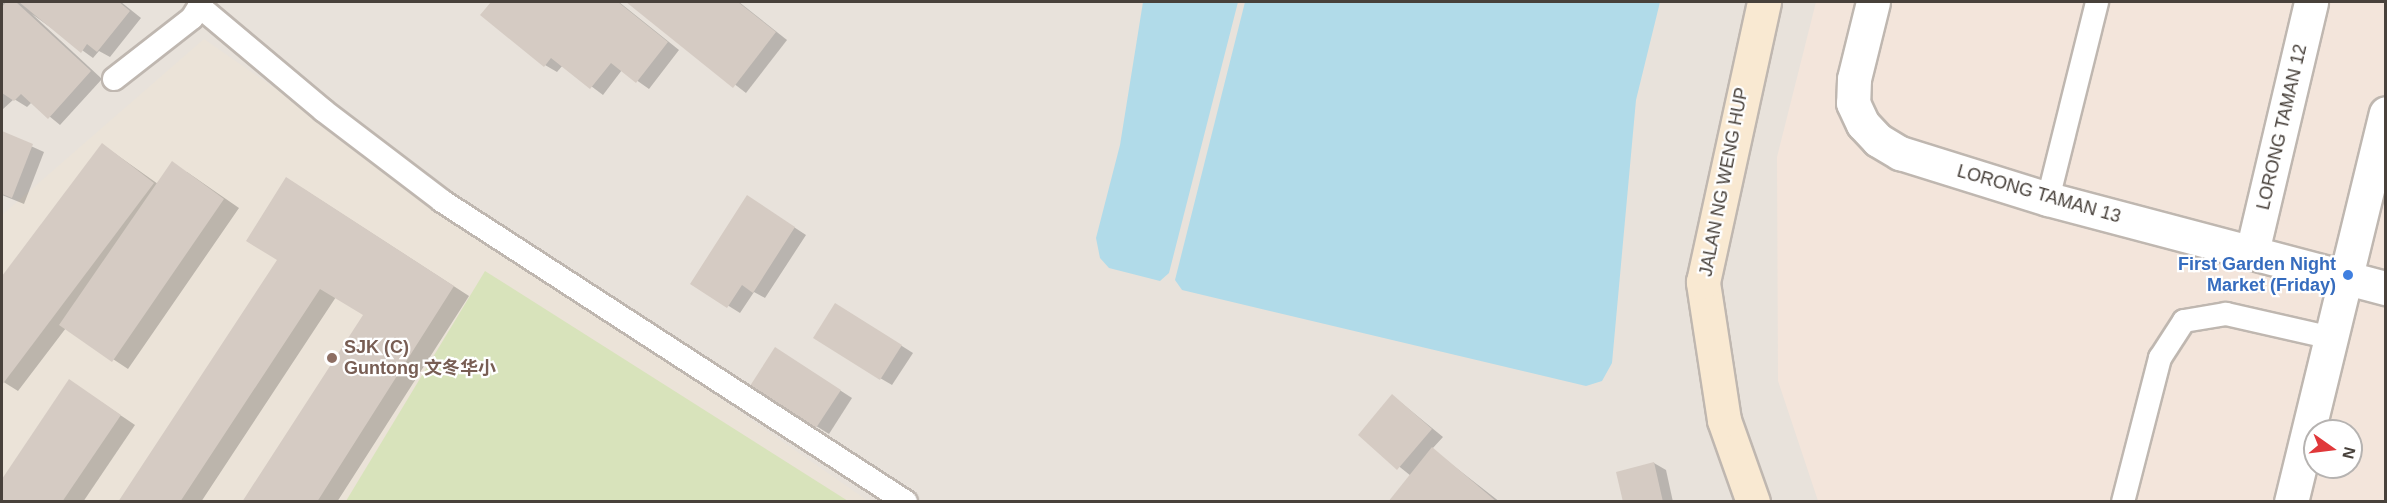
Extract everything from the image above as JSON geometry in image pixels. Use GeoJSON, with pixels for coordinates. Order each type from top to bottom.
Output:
{"type":"FeatureCollection","features":[{"type":"Feature","properties":{"kind":"main road","name":"JALAN NG WENG HUP"},"geometry":{"type":"LineString","coordinates":[[1753,501],[1724,420],[1703,282],[1764,2]]}},
{"type":"Feature","properties":{"kind":"street","name":"LORONG TAMAN 13"},"geometry":{"type":"LineString","coordinates":[[1873,2],[1854,79],[1853,103],[1863,124],[1878,140],[1900,153],[2048,199],[2385,288]]}},
{"type":"Feature","properties":{"kind":"street","name":"LORONG TAMAN 12"},"geometry":{"type":"LineString","coordinates":[[2252,252],[2311,2]]}},
{"type":"Feature","properties":{"kind":"street"},"geometry":{"type":"LineString","coordinates":[[2291,501],[2347,278],[2385,113]]}},
{"type":"Feature","properties":{"kind":"lane"},"geometry":{"type":"LineString","coordinates":[[2048,199],[2097,2]]}},
{"type":"Feature","properties":{"kind":"lane"},"geometry":{"type":"LineString","coordinates":[[114,79],[192,18],[200,4],[324,111],[442,201],[906,501]]}},
{"type":"Feature","properties":{"kind":"lane"},"geometry":{"type":"LineString","coordinates":[[2123,501],[2160,358],[2184,321],[2226,314],[2332,338]]}},
{"type":"Feature","properties":{"kind":"shaded area"},"geometry":{"type":"Polygon","coordinates":[[[2,2],[2385,2],[2385,501],[2,501],[2,2]]]}},
{"type":"Feature","properties":{"kind":"shaded area"},"geometry":{"type":"Polygon","coordinates":[[[1816,2],[2385,2],[2385,501],[1818,501],[1778,381],[1777,157],[1816,2]]]}},
{"type":"Feature","properties":{"kind":"shaded area","name":"SJK (C) Guntong 文冬华小"},"geometry":{"type":"Polygon","coordinates":[[[204,39],[868,501],[2,501],[2,215],[204,39]]]}},
{"type":"Feature","properties":{"kind":"green space"},"geometry":{"type":"Polygon","coordinates":[[[485,271],[848,501],[346,501],[485,271]]]}},
{"type":"Feature","properties":{"kind":"water"},"geometry":{"type":"Polygon","coordinates":[[[1143,2],[1238,2],[1169,273],[1160,281],[1109,268],[1100,258],[1096,238],[1120,145],[1143,2]]]}},
{"type":"Feature","properties":{"kind":"water"},"geometry":{"type":"Polygon","coordinates":[[[1245,2],[1660,2],[1636,100],[1612,363],[1602,381],[1586,386],[1182,290],[1175,280],[1245,2]]]}},
{"type":"Feature","properties":{"kind":"building"},"geometry":{"type":"Polygon","coordinates":[[[6,2],[16,2],[91,71],[48,119],[21,94],[14,101],[2,93],[2,7],[6,2]]]}},
{"type":"Feature","properties":{"kind":"building"},"geometry":{"type":"Polygon","coordinates":[[[19,2],[119,2],[130,11],[97,52],[87,44],[81,53],[19,2]]]}},
{"type":"Feature","properties":{"kind":"building"},"geometry":{"type":"Polygon","coordinates":[[[491,2],[618,2],[668,42],[636,83],[611,63],[590,89],[551,58],[544,67],[480,15],[491,2]]]}},
{"type":"Feature","properties":{"kind":"building"},"geometry":{"type":"Polygon","coordinates":[[[626,2],[738,2],[776,32],[733,88],[626,2]]]}},
{"type":"Feature","properties":{"kind":"building"},"geometry":{"type":"Polygon","coordinates":[[[2,131],[33,144],[12,198],[2,194],[2,131]]]}},
{"type":"Feature","properties":{"kind":"building"},"geometry":{"type":"Polygon","coordinates":[[[102,143],[154,183],[2,385],[2,276],[102,143]]]}},
{"type":"Feature","properties":{"kind":"building"},"geometry":{"type":"Polygon","coordinates":[[[172,161],[224,199],[112,362],[59,325],[172,161]]]}},
{"type":"Feature","properties":{"kind":"building"},"geometry":{"type":"Polygon","coordinates":[[[286,177],[454,286],[317,502],[242,502],[363,315],[320,289],[180,502],[118,502],[277,260],[246,241],[286,177]]]}},
{"type":"Feature","properties":{"kind":"building"},"geometry":{"type":"Polygon","coordinates":[[[747,195],[795,227],[753,293],[742,285],[727,308],[690,284],[747,195]]]}},
{"type":"Feature","properties":{"kind":"building"},"geometry":{"type":"Polygon","coordinates":[[[835,303],[902,345],[880,380],[813,338],[835,303]]]}},
{"type":"Feature","properties":{"kind":"building"},"geometry":{"type":"Polygon","coordinates":[[[775,347],[841,390],[816,428],[750,386],[775,347]]]}},
{"type":"Feature","properties":{"kind":"building"},"geometry":{"type":"Polygon","coordinates":[[[69,379],[121,415],[62,502],[2,502],[2,479],[69,379]]]}},
{"type":"Feature","properties":{"kind":"building"},"geometry":{"type":"Polygon","coordinates":[[[1392,394],[1432,429],[1397,470],[1358,435],[1392,394]]]}},
{"type":"Feature","properties":{"kind":"building"},"geometry":{"type":"Polygon","coordinates":[[[1432,447],[1497,502],[1388,502],[1432,447]]]}},
{"type":"Feature","properties":{"kind":"building"},"geometry":{"type":"Polygon","coordinates":[[[1654,462],[1663,502],[1623,502],[1616,472],[1654,462]]]}},
{"type":"Feature","properties":{"kind":"place","name":"First Garden Night Market (Friday)"},"geometry":{"type":"Point","coordinates":[2348,275]}},
{"type":"Feature","properties":{"kind":"place","name":"SJK (C) Guntong 文冬华小"},"geometry":{"type":"Point","coordinates":[332,358]}}]}
